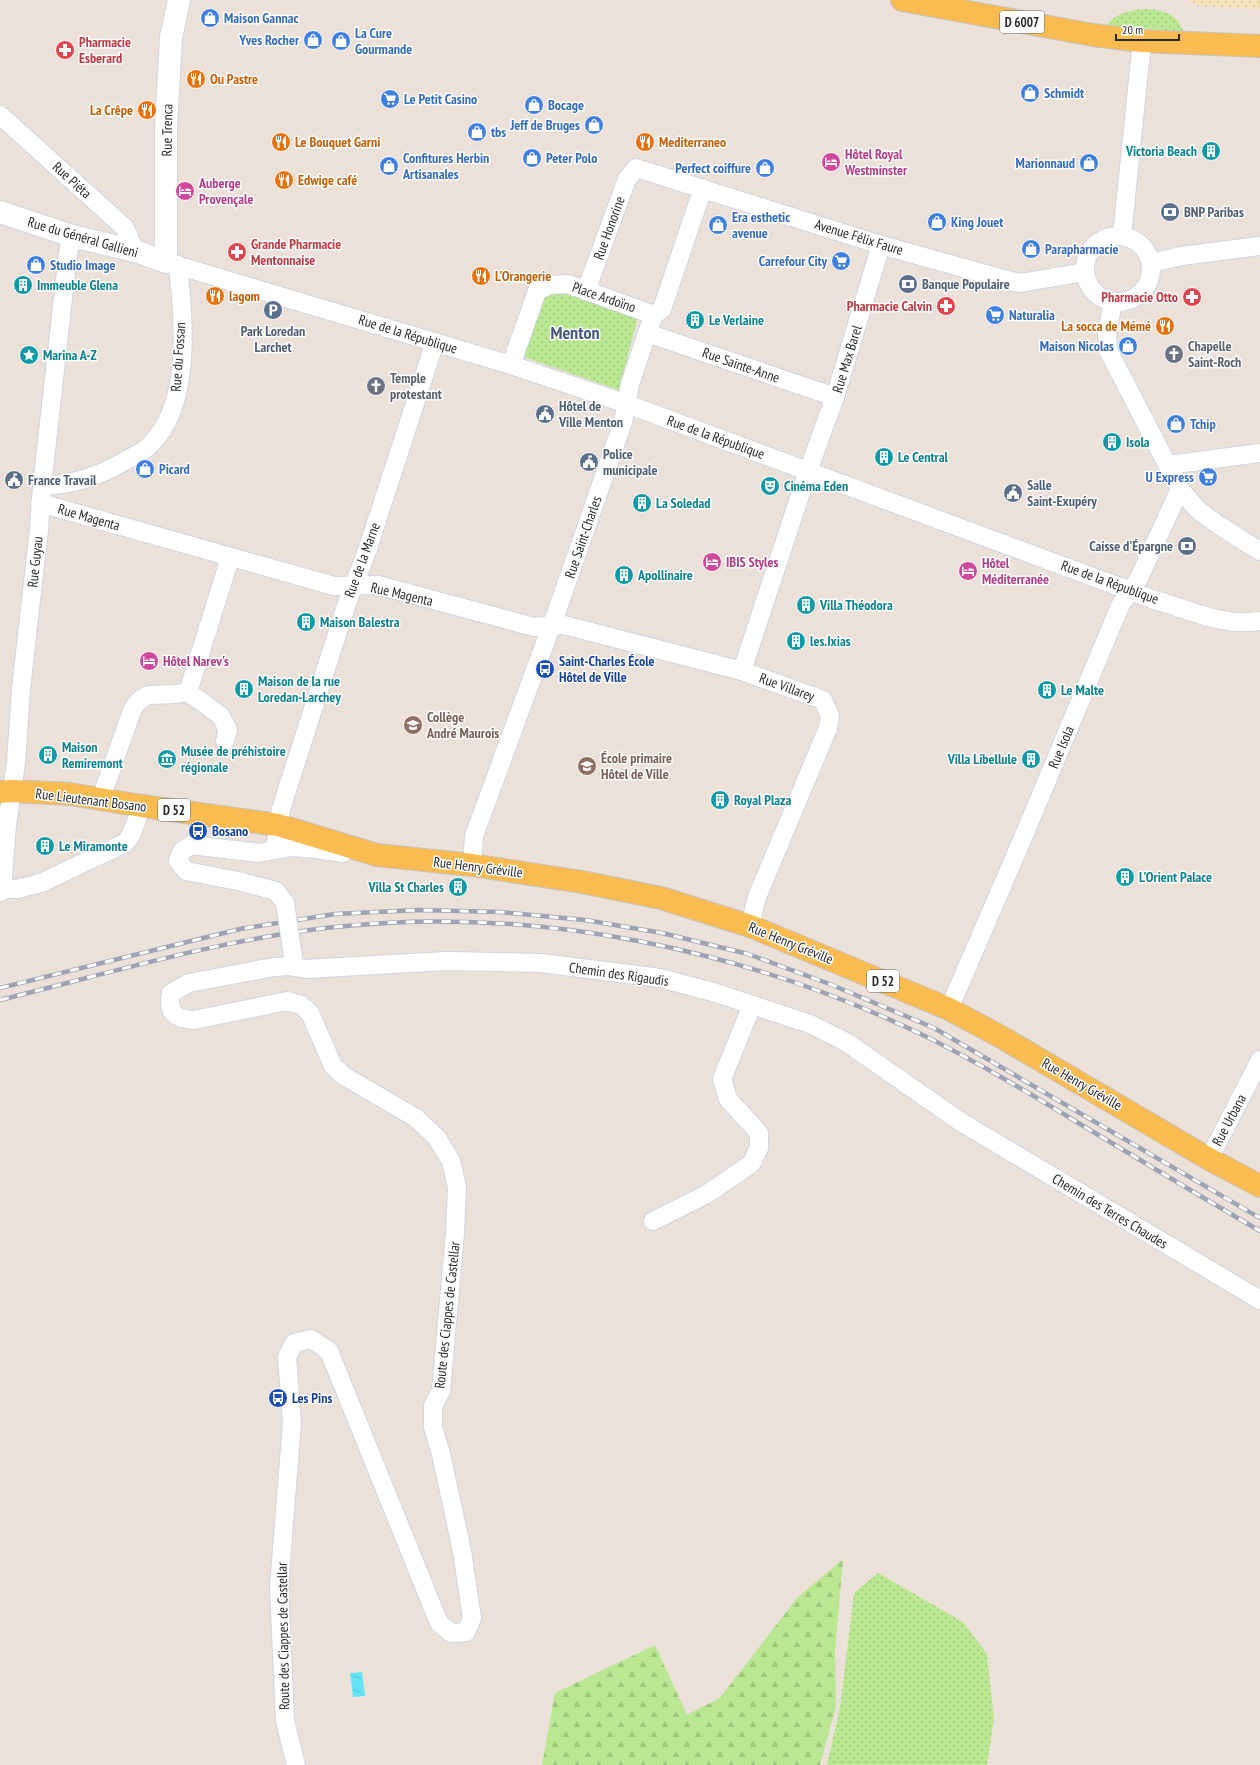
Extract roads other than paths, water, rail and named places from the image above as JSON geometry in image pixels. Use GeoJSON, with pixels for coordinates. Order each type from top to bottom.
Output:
{"type":"FeatureCollection","features":[{"type":"Feature","properties":{"kind":"main road","name":"D 6007"},"geometry":{"type":"LineString","coordinates":[[902,0],[1079,32],[1142,40],[1260,46]]}},
{"type":"Feature","properties":{"kind":"main road","name":"Rue Lieutenant Bosano"},"geometry":{"type":"LineString","coordinates":[[6,791],[70,794],[102,798],[142,806],[278,825]]}},
{"type":"Feature","properties":{"kind":"main road","name":"Rue Henry Gréville"},"geometry":{"type":"LineString","coordinates":[[278,825],[377,855],[472,865],[582,882],[661,898],[750,926],[949,1009],[1003,1038],[1260,1186]]}},
{"type":"Feature","properties":{"kind":"street","name":"Rue Trenca"},"geometry":{"type":"LineString","coordinates":[[172,263],[166,126],[171,38],[179,0]]}},
{"type":"Feature","properties":{"kind":"street"},"geometry":{"type":"LineString","coordinates":[[1122,236],[1142,40]]}},
{"type":"Feature","properties":{"kind":"street","name":"Rue Piéta"},"geometry":{"type":"LineString","coordinates":[[0,114],[125,228],[136,251]]}},
{"type":"Feature","properties":{"kind":"street","name":"Avenue Félix Faure"},"geometry":{"type":"LineString","coordinates":[[636,168],[880,244],[1007,280],[1020,282],[1085,272]]}},
{"type":"Feature","properties":{"kind":"street","name":"Rue Honorine"},"geometry":{"type":"LineString","coordinates":[[586,290],[627,179],[636,168]]}},
{"type":"Feature","properties":{"kind":"street","name":"Rue Saint-Charles"},"geometry":{"type":"LineString","coordinates":[[472,865],[474,836],[551,627],[622,422],[630,384],[647,333],[654,315],[662,309],[703,188]]}},
{"type":"Feature","properties":{"kind":"street","name":"Rue du Général Gallieni"},"geometry":{"type":"LineString","coordinates":[[0,212],[72,236],[136,251],[172,263]]}},
{"type":"Feature","properties":{"kind":"street","name":"Rue Guyau"},"geometry":{"type":"LineString","coordinates":[[1,890],[6,791],[68,253],[72,236]]}},
{"type":"Feature","properties":{"kind":"street"},"geometry":{"type":"LineString","coordinates":[[1122,236],[1136,242],[1146,250],[1152,263],[1150,280],[1143,291],[1130,301],[1113,302],[1100,297],[1090,287],[1085,272],[1087,260],[1094,247],[1107,238],[1122,236]]}},
{"type":"Feature","properties":{"kind":"street","name":"Rue Max Barel"},"geometry":{"type":"LineString","coordinates":[[808,471],[835,397],[880,244]]}},
{"type":"Feature","properties":{"kind":"street"},"geometry":{"type":"LineString","coordinates":[[1152,263],[1181,256],[1260,246]]}},
{"type":"Feature","properties":{"kind":"street","name":"Rue de la République"},"geometry":{"type":"LineString","coordinates":[[172,263],[511,365],[627,404],[1152,599],[1228,622],[1241,623],[1260,621]]}},
{"type":"Feature","properties":{"kind":"street","name":"Rue du Fossan"},"geometry":{"type":"LineString","coordinates":[[41,494],[62,485],[110,470],[148,447],[167,423],[178,388],[182,334],[172,263]]}},
{"type":"Feature","properties":{"kind":"street","name":"Place Ardoïno"},"geometry":{"type":"LineString","coordinates":[[511,365],[537,292],[549,285],[568,284],[654,315]]}},
{"type":"Feature","properties":{"kind":"street"},"geometry":{"type":"LineString","coordinates":[[1113,302],[1107,333],[1108,350],[1180,489],[1198,510],[1220,526],[1260,551]]}},
{"type":"Feature","properties":{"kind":"street","name":"Rue Sainte-Anne"},"geometry":{"type":"LineString","coordinates":[[647,333],[835,397]]}},
{"type":"Feature","properties":{"kind":"street","name":"Rue de la Marne"},"geometry":{"type":"LineString","coordinates":[[278,825],[281,809],[435,342]]}},
{"type":"Feature","properties":{"kind":"street"},"geometry":{"type":"LineString","coordinates":[[1168,465],[1260,453]]}},
{"type":"Feature","properties":{"kind":"street","name":"Rue Villarey"},"geometry":{"type":"LineString","coordinates":[[750,926],[757,897],[828,728],[830,716],[823,700],[742,671],[808,471]]}},
{"type":"Feature","properties":{"kind":"street","name":"Rue Isola"},"geometry":{"type":"LineString","coordinates":[[949,1009],[1025,833],[1120,606],[1139,578],[1180,489]]}},
{"type":"Feature","properties":{"kind":"street","name":"Rue Magenta"},"geometry":{"type":"LineString","coordinates":[[41,494],[230,558],[334,586],[378,585],[534,627],[564,625],[742,671]]}},
{"type":"Feature","properties":{"kind":"street"},"geometry":{"type":"LineString","coordinates":[[188,692],[230,558]]}},
{"type":"Feature","properties":{"kind":"street"},"geometry":{"type":"LineString","coordinates":[[102,798],[133,708],[139,699],[150,694],[188,692],[221,716],[228,730],[225,741]]}},
{"type":"Feature","properties":{"kind":"street"},"geometry":{"type":"LineString","coordinates":[[1,890],[17,890],[41,883],[125,843],[132,835],[142,806]]}},
{"type":"Feature","properties":{"kind":"street"},"geometry":{"type":"LineString","coordinates":[[275,850],[278,825]]}},
{"type":"Feature","properties":{"kind":"street"},"geometry":{"type":"LineString","coordinates":[[291,961],[285,903],[276,891],[238,881],[186,871],[178,861],[182,851],[191,845],[259,853],[291,847],[317,848],[350,855],[377,855]]}},
{"type":"Feature","properties":{"kind":"street","name":"Chemin des Rigaudis"},"geometry":{"type":"LineString","coordinates":[[291,961],[306,969],[446,960],[541,963],[660,978],[810,1024],[841,1039],[961,1122]]}},
{"type":"Feature","properties":{"kind":"street","name":"Route des Ciappes de Castellar"},"geometry":{"type":"LineString","coordinates":[[291,961],[274,967],[189,983],[171,993],[169,1003],[173,1013],[181,1020],[194,1020],[287,1001],[301,1005],[313,1018],[333,1066],[344,1076],[416,1118],[437,1138],[451,1161],[457,1187],[455,1233],[441,1391],[433,1406],[433,1427],[441,1454],[462,1551],[472,1618],[466,1632],[451,1633],[438,1623],[329,1351],[311,1338],[294,1343],[287,1357],[292,1422],[279,1587],[284,1721],[296,1765]]}},
{"type":"Feature","properties":{"kind":"street"},"geometry":{"type":"LineString","coordinates":[[653,1222],[707,1194],[751,1164],[760,1148],[760,1133],[728,1099],[722,1079],[752,1006]]}},
{"type":"Feature","properties":{"kind":"street","name":"Rue Urbana"},"geometry":{"type":"LineString","coordinates":[[1209,1158],[1260,1060]]}},
{"type":"Feature","properties":{"kind":"street","name":"Chemin des Terres Chaudes"},"geometry":{"type":"LineString","coordinates":[[961,1122],[1260,1300]]}},
{"type":"Feature","properties":{"kind":"water"},"geometry":{"type":"Polygon","coordinates":[[[362,1672],[365,1696],[353,1697],[350,1673],[362,1672]]]}},
{"type":"Feature","properties":{"kind":"railway"},"geometry":{"type":"LineString","coordinates":[[0,988],[240,929],[335,914],[418,910],[500,912],[585,920],[662,933],[748,954],[832,985],[934,1028],[1260,1218]]}},
{"type":"Feature","properties":{"kind":"railway"},"geometry":{"type":"LineString","coordinates":[[0,1000],[208,948],[293,932],[335,927],[410,922],[487,923],[563,929],[640,941],[715,958],[789,980],[860,1007],[929,1038],[1003,1078],[1260,1231]]}},
{"type":"Feature","properties":{"kind":"place","name":"Maison Gannac"},"geometry":{"type":"Point","coordinates":[210,18]}},
{"type":"Feature","properties":{"kind":"place","name":"Yves Rocher"},"geometry":{"type":"Point","coordinates":[313,40]}},
{"type":"Feature","properties":{"kind":"place","name":"La Cure Gourmande"},"geometry":{"type":"Point","coordinates":[341,41]}},
{"type":"Feature","properties":{"kind":"place","name":"Pharmacie Esberard"},"geometry":{"type":"Point","coordinates":[65,50]}},
{"type":"Feature","properties":{"kind":"place","name":"Ou Pastre"},"geometry":{"type":"Point","coordinates":[196,79]}},
{"type":"Feature","properties":{"kind":"place","name":"Schmidt"},"geometry":{"type":"Point","coordinates":[1030,93]}},
{"type":"Feature","properties":{"kind":"place","name":"Le Petit Casino"},"geometry":{"type":"Point","coordinates":[390,99]}},
{"type":"Feature","properties":{"kind":"place","name":"Bocage"},"geometry":{"type":"Point","coordinates":[534,105]}},
{"type":"Feature","properties":{"kind":"place","name":"La Crêpe"},"geometry":{"type":"Point","coordinates":[147,110]}},
{"type":"Feature","properties":{"kind":"place","name":"Jeff de Bruges"},"geometry":{"type":"Point","coordinates":[594,125]}},
{"type":"Feature","properties":{"kind":"place","name":"tbs"},"geometry":{"type":"Point","coordinates":[477,132]}},
{"type":"Feature","properties":{"kind":"place","name":"Le Bouquet Garni"},"geometry":{"type":"Point","coordinates":[281,142]}},
{"type":"Feature","properties":{"kind":"place","name":"Mediterraneo"},"geometry":{"type":"Point","coordinates":[645,142]}},
{"type":"Feature","properties":{"kind":"place","name":"Victoria Beach"},"geometry":{"type":"Point","coordinates":[1211,151]}},
{"type":"Feature","properties":{"kind":"place","name":"Peter Polo"},"geometry":{"type":"Point","coordinates":[532,158]}},
{"type":"Feature","properties":{"kind":"place","name":"Hôtel Royal Westminster"},"geometry":{"type":"Point","coordinates":[831,162]}},
{"type":"Feature","properties":{"kind":"place","name":"Marionnaud"},"geometry":{"type":"Point","coordinates":[1089,163]}},
{"type":"Feature","properties":{"kind":"place","name":"Confitures Herbin Artisanales"},"geometry":{"type":"Point","coordinates":[389,166]}},
{"type":"Feature","properties":{"kind":"place","name":"Perfect coiffure"},"geometry":{"type":"Point","coordinates":[765,168]}},
{"type":"Feature","properties":{"kind":"place","name":"Edwige café"},"geometry":{"type":"Point","coordinates":[284,180]}},
{"type":"Feature","properties":{"kind":"place","name":"Auberge Provençale"},"geometry":{"type":"Point","coordinates":[185,191]}},
{"type":"Feature","properties":{"kind":"place","name":"BNP Paribas"},"geometry":{"type":"Point","coordinates":[1170,212]}},
{"type":"Feature","properties":{"kind":"place","name":"King Jouet"},"geometry":{"type":"Point","coordinates":[937,222]}},
{"type":"Feature","properties":{"kind":"place","name":"Era esthetic avenue"},"geometry":{"type":"Point","coordinates":[718,225]}},
{"type":"Feature","properties":{"kind":"place","name":"Parapharmacie"},"geometry":{"type":"Point","coordinates":[1031,249]}},
{"type":"Feature","properties":{"kind":"place","name":"Grande Pharmacie Mentonnaise"},"geometry":{"type":"Point","coordinates":[237,252]}},
{"type":"Feature","properties":{"kind":"place","name":"Carrefour City"},"geometry":{"type":"Point","coordinates":[841,261]}},
{"type":"Feature","properties":{"kind":"place","name":"Studio Image"},"geometry":{"type":"Point","coordinates":[36,265]}},
{"type":"Feature","properties":{"kind":"place","name":"L'Orangerie"},"geometry":{"type":"Point","coordinates":[481,276]}},
{"type":"Feature","properties":{"kind":"place","name":"Banque Populaire"},"geometry":{"type":"Point","coordinates":[908,284]}},
{"type":"Feature","properties":{"kind":"place","name":"Immeuble Glena"},"geometry":{"type":"Point","coordinates":[23,285]}},
{"type":"Feature","properties":{"kind":"place","name":"lagom"},"geometry":{"type":"Point","coordinates":[215,296]}},
{"type":"Feature","properties":{"kind":"place","name":"Pharmacie Otto"},"geometry":{"type":"Point","coordinates":[1192,297]}},
{"type":"Feature","properties":{"kind":"place","name":"Pharmacie Calvin"},"geometry":{"type":"Point","coordinates":[946,306]}},
{"type":"Feature","properties":{"kind":"place","name":"Park Loredan Larchet"},"geometry":{"type":"Point","coordinates":[273,310]}},
{"type":"Feature","properties":{"kind":"place","name":"Naturalia"},"geometry":{"type":"Point","coordinates":[995,315]}},
{"type":"Feature","properties":{"kind":"place","name":"Le Verlaine"},"geometry":{"type":"Point","coordinates":[695,320]}},
{"type":"Feature","properties":{"kind":"place","name":"La socca de Mémé"},"geometry":{"type":"Point","coordinates":[1165,326]}},
{"type":"Feature","properties":{"kind":"place","name":"Maison Nicolas"},"geometry":{"type":"Point","coordinates":[1128,346]}},
{"type":"Feature","properties":{"kind":"place","name":"Chapelle Saint-Roch"},"geometry":{"type":"Point","coordinates":[1174,354]}},
{"type":"Feature","properties":{"kind":"place","name":"Marina A-Z"},"geometry":{"type":"Point","coordinates":[29,355]}},
{"type":"Feature","properties":{"kind":"place","name":"Temple protestant"},"geometry":{"type":"Point","coordinates":[376,386]}},
{"type":"Feature","properties":{"kind":"place","name":"Hôtel de Ville Menton"},"geometry":{"type":"Point","coordinates":[545,414]}},
{"type":"Feature","properties":{"kind":"place","name":"Tchip"},"geometry":{"type":"Point","coordinates":[1176,424]}},
{"type":"Feature","properties":{"kind":"place","name":"Isola"},"geometry":{"type":"Point","coordinates":[1112,442]}},
{"type":"Feature","properties":{"kind":"place","name":"Le Central"},"geometry":{"type":"Point","coordinates":[884,457]}},
{"type":"Feature","properties":{"kind":"place","name":"Police municipale"},"geometry":{"type":"Point","coordinates":[589,462]}},
{"type":"Feature","properties":{"kind":"place","name":"Picard"},"geometry":{"type":"Point","coordinates":[145,469]}},
{"type":"Feature","properties":{"kind":"place","name":"U Express"},"geometry":{"type":"Point","coordinates":[1208,477]}},
{"type":"Feature","properties":{"kind":"place","name":"France Travail"},"geometry":{"type":"Point","coordinates":[14,480]}},
{"type":"Feature","properties":{"kind":"place","name":"Cinéma Eden"},"geometry":{"type":"Point","coordinates":[770,486]}},
{"type":"Feature","properties":{"kind":"place","name":"Salle Saint-Exupéry"},"geometry":{"type":"Point","coordinates":[1013,493]}},
{"type":"Feature","properties":{"kind":"place","name":"La Soledad"},"geometry":{"type":"Point","coordinates":[642,503]}},
{"type":"Feature","properties":{"kind":"place","name":"Caisse d'Épargne"},"geometry":{"type":"Point","coordinates":[1187,546]}},
{"type":"Feature","properties":{"kind":"place","name":"IBIS Styles"},"geometry":{"type":"Point","coordinates":[712,562]}},
{"type":"Feature","properties":{"kind":"place","name":"Hôtel Méditerranée"},"geometry":{"type":"Point","coordinates":[968,571]}},
{"type":"Feature","properties":{"kind":"place","name":"Apollinaire"},"geometry":{"type":"Point","coordinates":[624,575]}},
{"type":"Feature","properties":{"kind":"place","name":"Villa Théodora"},"geometry":{"type":"Point","coordinates":[806,605]}},
{"type":"Feature","properties":{"kind":"place","name":"Maison Balestra"},"geometry":{"type":"Point","coordinates":[306,622]}},
{"type":"Feature","properties":{"kind":"place","name":"les.Ixias"},"geometry":{"type":"Point","coordinates":[796,641]}},
{"type":"Feature","properties":{"kind":"place","name":"Hôtel Narev's"},"geometry":{"type":"Point","coordinates":[149,661]}},
{"type":"Feature","properties":{"kind":"place","name":"Saint-Charles École Hôtel de Ville"},"geometry":{"type":"Point","coordinates":[545,669]}},
{"type":"Feature","properties":{"kind":"place","name":"Maison de la rue Loredan-Larchey"},"geometry":{"type":"Point","coordinates":[244,689]}},
{"type":"Feature","properties":{"kind":"place","name":"Le Malte"},"geometry":{"type":"Point","coordinates":[1047,690]}},
{"type":"Feature","properties":{"kind":"place","name":"Collège André Maurois"},"geometry":{"type":"Point","coordinates":[413,725]}},
{"type":"Feature","properties":{"kind":"place","name":"Maison Remiremont"},"geometry":{"type":"Point","coordinates":[48,755]}},
{"type":"Feature","properties":{"kind":"place","name":"Musée de préhistoire régionale"},"geometry":{"type":"Point","coordinates":[167,759]}},
{"type":"Feature","properties":{"kind":"place","name":"Villa Libellule"},"geometry":{"type":"Point","coordinates":[1031,759]}},
{"type":"Feature","properties":{"kind":"place","name":"École primaire Hôtel de Ville"},"geometry":{"type":"Point","coordinates":[587,766]}},
{"type":"Feature","properties":{"kind":"place","name":"Royal Plaza"},"geometry":{"type":"Point","coordinates":[720,800]}},
{"type":"Feature","properties":{"kind":"place","name":"Bosano"},"geometry":{"type":"Point","coordinates":[198,831]}},
{"type":"Feature","properties":{"kind":"place","name":"Le Miramonte"},"geometry":{"type":"Point","coordinates":[45,846]}},
{"type":"Feature","properties":{"kind":"place","name":"L'Orient Palace"},"geometry":{"type":"Point","coordinates":[1125,877]}},
{"type":"Feature","properties":{"kind":"place","name":"Villa St Charles"},"geometry":{"type":"Point","coordinates":[458,887]}},
{"type":"Feature","properties":{"kind":"place","name":"Les Pins"},"geometry":{"type":"Point","coordinates":[278,1398]}},
{"type":"Feature","properties":{"kind":"district","name":"Menton"},"geometry":{"type":"Point","coordinates":[575,332]}}]}
